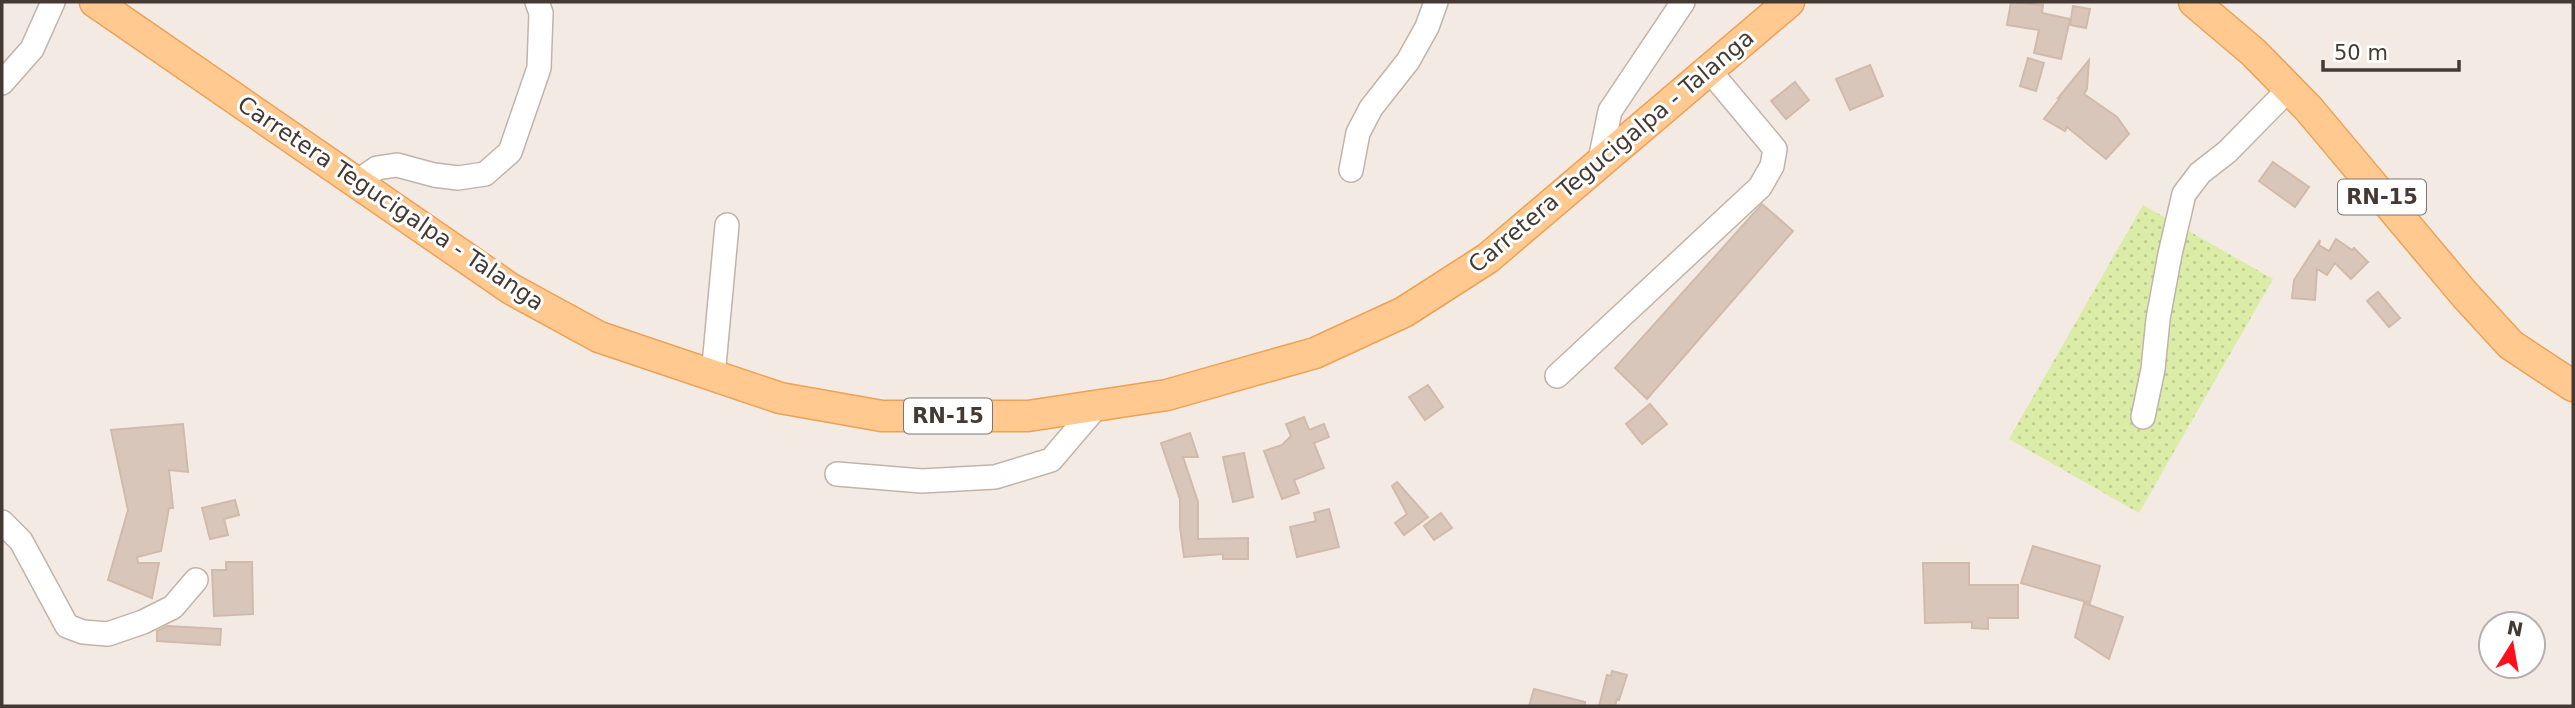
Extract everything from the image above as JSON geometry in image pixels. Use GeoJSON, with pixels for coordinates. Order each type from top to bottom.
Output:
{"type":"FeatureCollection","features":[{"type":"Feature","properties":{"kind":"main road","name":"Carretera Tegucigalpa - Talanga"},"geometry":{"type":"LineString","coordinates":[[95,2],[511,289],[599,337],[780,398],[882,416],[1028,416],[1167,395],[1315,353],[1404,312],[1488,258],[1788,2]]}},
{"type":"Feature","properties":{"kind":"main road","name":"RN-15"},"geometry":{"type":"LineString","coordinates":[[2194,2],[2253,52],[2308,108],[2465,295],[2511,345],[2573,386]]}},
{"type":"Feature","properties":{"kind":"street"},"geometry":{"type":"LineString","coordinates":[[2,83],[32,49],[53,2]]}},
{"type":"Feature","properties":{"kind":"street"},"geometry":{"type":"LineString","coordinates":[[357,182],[377,168],[397,165],[458,178],[485,174],[510,152],[539,68],[541,13],[537,2]]}},
{"type":"Feature","properties":{"kind":"street"},"geometry":{"type":"LineString","coordinates":[[1351,170],[1358,133],[1371,108],[1408,61],[1427,27],[1436,2]]}},
{"type":"Feature","properties":{"kind":"street"},"geometry":{"type":"LineString","coordinates":[[1599,165],[1610,111],[1683,2]]}},
{"type":"Feature","properties":{"kind":"street"},"geometry":{"type":"LineString","coordinates":[[1558,376],[1760,187],[1772,166],[1775,149],[1709,70]]}},
{"type":"Feature","properties":{"kind":"street"},"geometry":{"type":"LineString","coordinates":[[2143,417],[2181,202],[2190,183],[2227,152],[2289,89]]}},
{"type":"Feature","properties":{"kind":"street"},"geometry":{"type":"LineString","coordinates":[[713,376],[727,225]]}},
{"type":"Feature","properties":{"kind":"street"},"geometry":{"type":"LineString","coordinates":[[837,474],[922,481],[995,478],[1051,460],[1098,405]]}},
{"type":"Feature","properties":{"kind":"street"},"geometry":{"type":"LineString","coordinates":[[2,522],[21,541],[67,626],[83,632],[108,634],[143,622],[173,607],[196,580]]}},
{"type":"Feature","properties":{"kind":"green space"},"geometry":{"type":"Polygon","coordinates":[[[2143,205],[2273,279],[2139,513],[2009,439],[2143,205]]]}},
{"type":"Feature","properties":{"kind":"building"},"geometry":{"type":"Polygon","coordinates":[[[2011,2],[2043,5],[2042,13],[2070,19],[2061,59],[2034,53],[2039,30],[2007,25],[2011,2]]]}},
{"type":"Feature","properties":{"kind":"building"},"geometry":{"type":"Polygon","coordinates":[[[2073,6],[2090,9],[2086,28],[2070,25],[2073,6]]]}},
{"type":"Feature","properties":{"kind":"building"},"geometry":{"type":"Polygon","coordinates":[[[2028,58],[2044,63],[2036,91],[2020,86],[2028,58]]]}},
{"type":"Feature","properties":{"kind":"building"},"geometry":{"type":"Polygon","coordinates":[[[2089,60],[2087,89],[2084,94],[2117,117],[2129,134],[2106,159],[2067,127],[2065,131],[2044,119],[2089,60]]]}},
{"type":"Feature","properties":{"kind":"building"},"geometry":{"type":"Polygon","coordinates":[[[1870,65],[1883,96],[1850,110],[1836,79],[1870,65]]]}},
{"type":"Feature","properties":{"kind":"building"},"geometry":{"type":"Polygon","coordinates":[[[1795,82],[1809,100],[1786,119],[1771,101],[1795,82]]]}},
{"type":"Feature","properties":{"kind":"building"},"geometry":{"type":"Polygon","coordinates":[[[2273,162],[2309,187],[2295,207],[2259,181],[2273,162]]]}},
{"type":"Feature","properties":{"kind":"building"},"geometry":{"type":"Polygon","coordinates":[[[1762,204],[1793,231],[1647,399],[1615,368],[1762,204]]]}},
{"type":"Feature","properties":{"kind":"building"},"geometry":{"type":"Polygon","coordinates":[[[2336,239],[2352,250],[2354,248],[2368,262],[2351,279],[2335,263],[2327,275],[2317,269],[2315,300],[2292,298],[2294,280],[2320,240],[2319,245],[2329,251],[2336,239]]]}},
{"type":"Feature","properties":{"kind":"building"},"geometry":{"type":"Polygon","coordinates":[[[2378,292],[2400,318],[2389,327],[2367,301],[2378,292]]]}},
{"type":"Feature","properties":{"kind":"building"},"geometry":{"type":"Polygon","coordinates":[[[1428,385],[1443,407],[1425,420],[1409,397],[1428,385]]]}},
{"type":"Feature","properties":{"kind":"building"},"geometry":{"type":"Polygon","coordinates":[[[1650,404],[1667,424],[1642,444],[1626,424],[1650,404]]]}},
{"type":"Feature","properties":{"kind":"building"},"geometry":{"type":"Polygon","coordinates":[[[1304,417],[1309,430],[1324,424],[1329,437],[1314,443],[1324,468],[1294,480],[1299,493],[1282,499],[1264,451],[1282,445],[1291,436],[1286,424],[1304,417]]]}},
{"type":"Feature","properties":{"kind":"building"},"geometry":{"type":"Polygon","coordinates":[[[183,424],[188,472],[169,470],[173,508],[169,508],[161,551],[137,557],[138,563],[159,563],[152,598],[108,580],[128,510],[111,430],[183,424]]]}},
{"type":"Feature","properties":{"kind":"building"},"geometry":{"type":"Polygon","coordinates":[[[1190,433],[1198,457],[1183,457],[1198,502],[1198,539],[1248,538],[1248,559],[1223,559],[1223,554],[1184,557],[1180,499],[1161,443],[1190,433]]]}},
{"type":"Feature","properties":{"kind":"building"},"geometry":{"type":"Polygon","coordinates":[[[1244,453],[1253,497],[1233,502],[1223,457],[1244,453]]]}},
{"type":"Feature","properties":{"kind":"building"},"geometry":{"type":"Polygon","coordinates":[[[1397,482],[1428,517],[1404,535],[1395,523],[1407,514],[1392,486],[1397,482]]]}},
{"type":"Feature","properties":{"kind":"building"},"geometry":{"type":"Polygon","coordinates":[[[235,500],[239,515],[224,519],[228,535],[210,539],[202,508],[235,500]]]}},
{"type":"Feature","properties":{"kind":"building"},"geometry":{"type":"Polygon","coordinates":[[[1329,509],[1339,547],[1297,557],[1290,527],[1316,521],[1314,513],[1329,509]]]}},
{"type":"Feature","properties":{"kind":"building"},"geometry":{"type":"Polygon","coordinates":[[[1441,513],[1452,528],[1434,540],[1424,526],[1441,513]]]}},
{"type":"Feature","properties":{"kind":"building"},"geometry":{"type":"Polygon","coordinates":[[[2033,546],[2100,566],[2090,603],[2021,583],[2033,546]]]}},
{"type":"Feature","properties":{"kind":"building"},"geometry":{"type":"Polygon","coordinates":[[[226,562],[252,562],[253,614],[214,616],[212,570],[226,570],[226,562]]]}},
{"type":"Feature","properties":{"kind":"building"},"geometry":{"type":"Polygon","coordinates":[[[1923,563],[1969,563],[1969,585],[2018,585],[2018,618],[1988,618],[1988,629],[1972,628],[1972,622],[1925,623],[1923,563]]]}},
{"type":"Feature","properties":{"kind":"building"},"geometry":{"type":"Polygon","coordinates":[[[2084,603],[2123,617],[2109,659],[2075,637],[2084,603]]]}},
{"type":"Feature","properties":{"kind":"building"},"geometry":{"type":"Polygon","coordinates":[[[167,626],[221,629],[220,645],[157,641],[157,631],[167,626]]]}},
{"type":"Feature","properties":{"kind":"building"},"geometry":{"type":"Polygon","coordinates":[[[1612,671],[1627,675],[1619,700],[1617,699],[1615,706],[1599,706],[1607,675],[1611,676],[1612,671]]]}},
{"type":"Feature","properties":{"kind":"building"},"geometry":{"type":"Polygon","coordinates":[[[1534,689],[1585,702],[1585,706],[1529,706],[1534,689]]]}}]}
